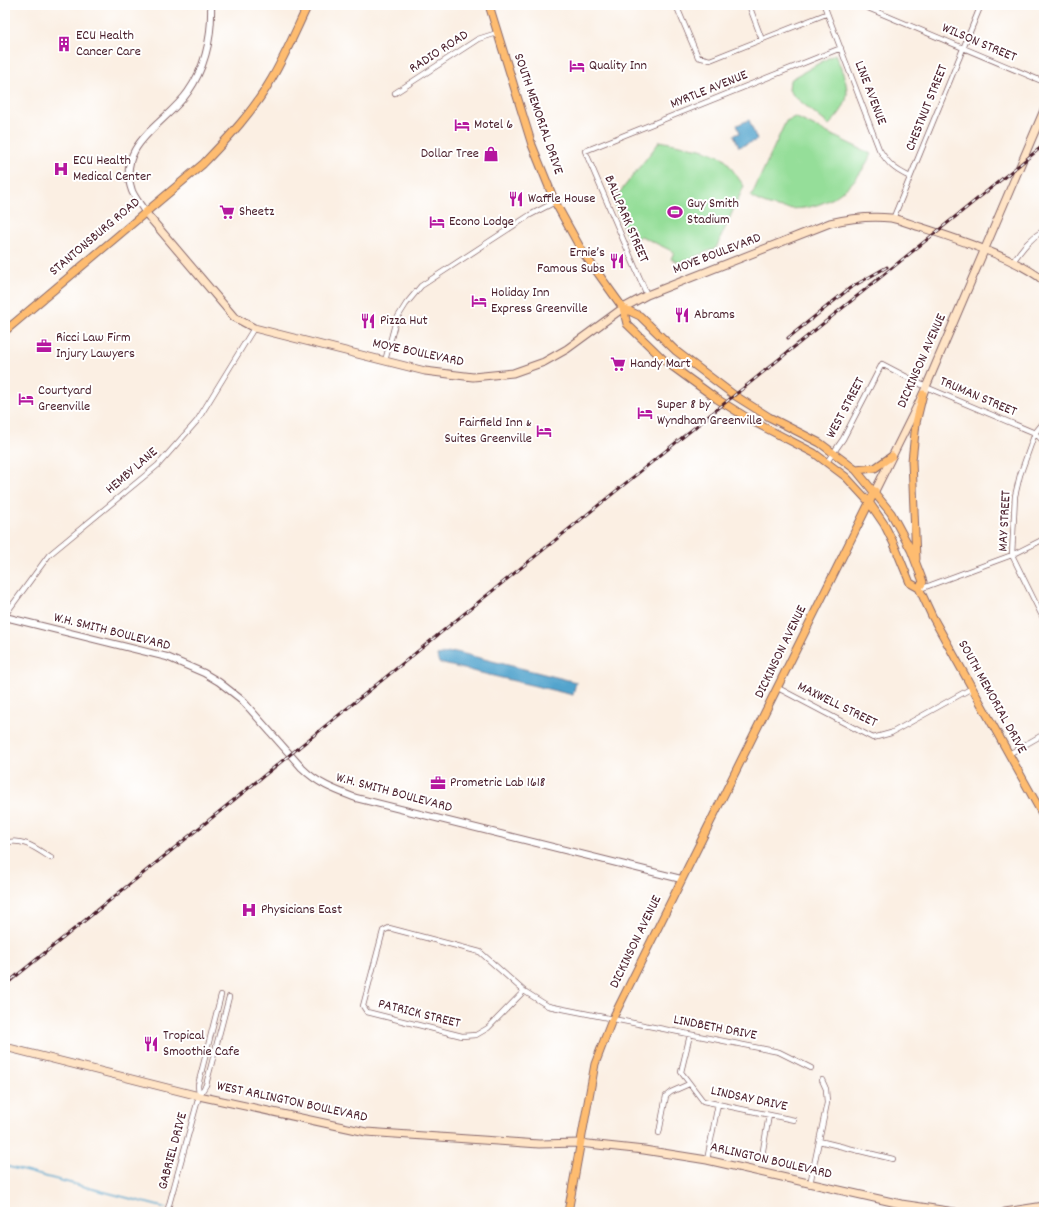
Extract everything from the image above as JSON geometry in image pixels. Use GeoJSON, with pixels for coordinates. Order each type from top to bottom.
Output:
{"type":"FeatureCollection","features":[{"type":"Feature","properties":{"kind":"main road","name":"STANTONSBURG ROAD"},"geometry":{"type":"LineString","coordinates":[[5,331],[203,164],[244,120],[271,80],[308,5]]}},
{"type":"Feature","properties":{"kind":"main road","name":"SOUTH MEMORIAL DRIVE"},"geometry":{"type":"LineString","coordinates":[[489,5],[532,145],[555,202],[582,251],[623,308],[627,324],[651,349],[678,372],[740,414],[806,448],[827,462],[850,481],[869,502],[890,535],[910,583],[919,589],[932,616],[1044,817]]}},
{"type":"Feature","properties":{"kind":"main road","name":"DICKINSON AVENUE"},"geometry":{"type":"LineString","coordinates":[[568,1212],[594,1064],[612,1020],[925,390],[1044,110]]}},
{"type":"Feature","properties":{"kind":"main road","name":"MOYE BOULEVARD"},"geometry":{"type":"LineString","coordinates":[[145,212],[234,316],[254,328],[452,376],[473,378],[513,373],[553,357],[623,308],[647,296],[830,223],[870,217],[893,219],[984,251],[1033,273],[1044,281]]}},
{"type":"Feature","properties":{"kind":"main road","name":"SOUTH MEMORIAL DRIVE"},"geometry":{"type":"LineString","coordinates":[[623,308],[640,316],[676,351],[734,395],[834,452],[856,470],[875,491],[895,519],[916,563],[923,582],[919,589]]}},
{"type":"Feature","properties":{"kind":"main road"},"geometry":{"type":"LineString","coordinates":[[916,563],[912,461],[916,423],[925,390]]}},
{"type":"Feature","properties":{"kind":"main road"},"geometry":{"type":"LineString","coordinates":[[856,470],[875,468],[892,456]]}},
{"type":"Feature","properties":{"kind":"main road","name":"WEST ARLINGTON BOULEVARD"},"geometry":{"type":"LineString","coordinates":[[5,1047],[199,1096],[366,1132],[539,1144],[579,1143]]}},
{"type":"Feature","properties":{"kind":"main road","name":"ARLINGTON BOULEVARD"},"geometry":{"type":"LineString","coordinates":[[579,1143],[644,1150],[707,1160],[901,1204],[955,1212]]}},
{"type":"Feature","properties":{"kind":"main road"},"geometry":{"type":"LineString","coordinates":[[1005,1212],[1044,1206]]}},
{"type":"Feature","properties":{"kind":"street","name":"MOYE BOULEVARD"},"geometry":{"type":"LineString","coordinates":[[145,212],[131,187],[130,161],[142,140],[175,108],[197,78],[203,65],[210,38],[211,5]]}},
{"type":"Feature","properties":{"kind":"street"},"geometry":{"type":"LineString","coordinates":[[676,5],[698,57],[710,60],[717,59],[826,14]]}},
{"type":"Feature","properties":{"kind":"street"},"geometry":{"type":"LineString","coordinates":[[749,5],[762,40]]}},
{"type":"Feature","properties":{"kind":"street","name":"LINE AVENUE"},"geometry":{"type":"LineString","coordinates":[[824,5],[826,14],[841,48],[879,149],[887,162],[895,170],[910,177]]}},
{"type":"Feature","properties":{"kind":"street","name":"WILSON STREET"},"geometry":{"type":"LineString","coordinates":[[861,5],[873,7],[963,48],[1044,82]]}},
{"type":"Feature","properties":{"kind":"street","name":"CHESTNUT STREET"},"geometry":{"type":"LineString","coordinates":[[893,219],[981,5]]}},
{"type":"Feature","properties":{"kind":"street","name":"RADIO ROAD"},"geometry":{"type":"LineString","coordinates":[[395,93],[478,39],[497,33]]}},
{"type":"Feature","properties":{"kind":"street","name":"MYRTLE AVENUE"},"geometry":{"type":"LineString","coordinates":[[585,151],[841,48]]}},
{"type":"Feature","properties":{"kind":"street","name":"BALLPARK STREET"},"geometry":{"type":"LineString","coordinates":[[585,151],[647,296]]}},
{"type":"Feature","properties":{"kind":"street"},"geometry":{"type":"LineString","coordinates":[[385,360],[396,320],[406,304],[421,286],[530,215],[555,202]]}},
{"type":"Feature","properties":{"kind":"street"},"geometry":{"type":"LineString","coordinates":[[1012,263],[1024,245],[1033,236],[1044,230]]}},
{"type":"Feature","properties":{"kind":"street","name":"HEMBY LANE"},"geometry":{"type":"LineString","coordinates":[[5,616],[49,556],[158,465],[197,421],[254,328]]}},
{"type":"Feature","properties":{"kind":"street","name":"TRUMAN STREET"},"geometry":{"type":"LineString","coordinates":[[882,364],[925,390],[1035,433],[1044,442]]}},
{"type":"Feature","properties":{"kind":"street","name":"WEST STREET"},"geometry":{"type":"LineString","coordinates":[[827,462],[846,434],[882,364]]}},
{"type":"Feature","properties":{"kind":"street","name":"MAY STREET"},"geometry":{"type":"LineString","coordinates":[[1044,422],[1035,433],[1015,496],[1012,555],[1044,620]]}},
{"type":"Feature","properties":{"kind":"street"},"geometry":{"type":"LineString","coordinates":[[919,589],[1012,555],[1044,539]]}},
{"type":"Feature","properties":{"kind":"street","name":"W.H. SMITH BOULEVARD"},"geometry":{"type":"LineString","coordinates":[[5,616],[167,657],[204,673],[242,700],[307,772],[330,789],[356,798],[681,879]]}},
{"type":"Feature","properties":{"kind":"street","name":"MAXWELL STREET"},"geometry":{"type":"LineString","coordinates":[[778,688],[874,738],[891,733],[972,688]]}},
{"type":"Feature","properties":{"kind":"street"},"geometry":{"type":"LineString","coordinates":[[1009,754],[1044,734]]}},
{"type":"Feature","properties":{"kind":"street"},"geometry":{"type":"LineString","coordinates":[[5,843],[19,842],[29,844],[51,858]]}},
{"type":"Feature","properties":{"kind":"street","name":"LINDBETH DRIVE"},"geometry":{"type":"LineString","coordinates":[[364,1009],[383,931],[386,928],[480,952],[524,990],[548,1006],[612,1020],[779,1052],[811,1068]]}},
{"type":"Feature","properties":{"kind":"street","name":"PATRICK STREET"},"geometry":{"type":"LineString","coordinates":[[364,1009],[367,1012],[452,1034],[470,1036],[482,1032],[488,1028],[524,990]]}},
{"type":"Feature","properties":{"kind":"street"},"geometry":{"type":"LineString","coordinates":[[199,1096],[198,1085],[221,995]]}},
{"type":"Feature","properties":{"kind":"street"},"geometry":{"type":"LineString","coordinates":[[199,1096],[206,1086],[229,997]]}},
{"type":"Feature","properties":{"kind":"street","name":"LINDSAY DRIVE"},"geometry":{"type":"LineString","coordinates":[[690,1035],[681,1072],[702,1101],[794,1120]]}},
{"type":"Feature","properties":{"kind":"street"},"geometry":{"type":"LineString","coordinates":[[810,1184],[827,1102],[826,1089],[822,1080]]}},
{"type":"Feature","properties":{"kind":"street"},"geometry":{"type":"LineString","coordinates":[[659,1133],[666,1096],[671,1092],[689,1084]]}},
{"type":"Feature","properties":{"kind":"street","name":"GABRIEL DRIVE"},"geometry":{"type":"LineString","coordinates":[[167,1212],[199,1096]]}},
{"type":"Feature","properties":{"kind":"street"},"geometry":{"type":"LineString","coordinates":[[707,1160],[718,1104]]}},
{"type":"Feature","properties":{"kind":"street"},"geometry":{"type":"LineString","coordinates":[[762,1156],[769,1115]]}},
{"type":"Feature","properties":{"kind":"street"},"geometry":{"type":"LineString","coordinates":[[819,1141],[893,1159]]}},
{"type":"Feature","properties":{"kind":"street"},"geometry":{"type":"LineString","coordinates":[[900,1212],[901,1204]]}},
{"type":"Feature","properties":{"kind":"green space"},"geometry":{"type":"Polygon","coordinates":[[[835,54],[846,83],[847,91],[843,107],[838,116],[829,125],[794,96],[789,90],[790,80],[835,54]]]}},
{"type":"Feature","properties":{"kind":"green space"},"geometry":{"type":"Polygon","coordinates":[[[795,117],[871,154],[862,171],[850,185],[836,196],[821,204],[804,208],[787,208],[769,205],[751,197],[786,121],[795,117]]]}},
{"type":"Feature","properties":{"kind":"green space","name":"Guy Smith Stadium"},"geometry":{"type":"Polygon","coordinates":[[[660,141],[705,150],[724,158],[744,186],[716,248],[680,263],[671,259],[674,252],[641,236],[629,242],[613,201],[660,141]]]}},
{"type":"Feature","properties":{"kind":"water"},"geometry":{"type":"Polygon","coordinates":[[[749,120],[757,140],[739,147],[734,135],[740,133],[737,125],[749,120]]]}},
{"type":"Feature","properties":{"kind":"water"},"geometry":{"type":"Polygon","coordinates":[[[456,652],[576,682],[573,695],[439,663],[437,655],[456,652]]]}},
{"type":"Feature","properties":{"kind":"waterway"},"geometry":{"type":"LineString","coordinates":[[5,1166],[166,1208]]}},
{"type":"Feature","properties":{"kind":"railway"},"geometry":{"type":"LineString","coordinates":[[5,985],[1044,145]]}},
{"type":"Feature","properties":{"kind":"railway"},"geometry":{"type":"LineString","coordinates":[[788,338],[850,288],[887,267]]}},
{"type":"Feature","properties":{"kind":"place","name":"ECU Health Cancer Care"},"geometry":{"type":"Point","coordinates":[64,44]}},
{"type":"Feature","properties":{"kind":"place","name":"Quality Inn"},"geometry":{"type":"Point","coordinates":[577,66]}},
{"type":"Feature","properties":{"kind":"place","name":"Motel 6"},"geometry":{"type":"Point","coordinates":[462,125]}},
{"type":"Feature","properties":{"kind":"place","name":"Dollar Tree"},"geometry":{"type":"Point","coordinates":[491,154]}},
{"type":"Feature","properties":{"kind":"place","name":"ECU Health Medical Center"},"geometry":{"type":"Point","coordinates":[61,169]}},
{"type":"Feature","properties":{"kind":"place","name":"Waffle House"},"geometry":{"type":"Point","coordinates":[516,199]}},
{"type":"Feature","properties":{"kind":"place","name":"Sheetz"},"geometry":{"type":"Point","coordinates":[227,212]}},
{"type":"Feature","properties":{"kind":"place","name":"Guy Smith Stadium"},"geometry":{"type":"Point","coordinates":[675,212]}},
{"type":"Feature","properties":{"kind":"place","name":"Econo Lodge"},"geometry":{"type":"Point","coordinates":[437,222]}},
{"type":"Feature","properties":{"kind":"place","name":"Ernie’s Famous Subs"},"geometry":{"type":"Point","coordinates":[617,261]}},
{"type":"Feature","properties":{"kind":"place","name":"Holiday Inn Express Greenville"},"geometry":{"type":"Point","coordinates":[479,301]}},
{"type":"Feature","properties":{"kind":"place","name":"Abrams"},"geometry":{"type":"Point","coordinates":[682,315]}},
{"type":"Feature","properties":{"kind":"place","name":"Pizza Hut"},"geometry":{"type":"Point","coordinates":[368,321]}},
{"type":"Feature","properties":{"kind":"place","name":"Ricci Law Firm Injury Lawyers"},"geometry":{"type":"Point","coordinates":[44,346]}},
{"type":"Feature","properties":{"kind":"place","name":"Handy Mart"},"geometry":{"type":"Point","coordinates":[618,364]}},
{"type":"Feature","properties":{"kind":"place","name":"Courtyard Greenville"},"geometry":{"type":"Point","coordinates":[26,399]}},
{"type":"Feature","properties":{"kind":"place","name":"Super 8 by Wyndham Greenville"},"geometry":{"type":"Point","coordinates":[645,413]}},
{"type":"Feature","properties":{"kind":"place","name":"Fairfield Inn & Suites Greenville"},"geometry":{"type":"Point","coordinates":[544,431]}},
{"type":"Feature","properties":{"kind":"place","name":"Prometric Lab 1618"},"geometry":{"type":"Point","coordinates":[438,783]}},
{"type":"Feature","properties":{"kind":"place","name":"Physicians East"},"geometry":{"type":"Point","coordinates":[249,910]}},
{"type":"Feature","properties":{"kind":"place","name":"Tropical Smoothie Cafe"},"geometry":{"type":"Point","coordinates":[151,1044]}}]}
